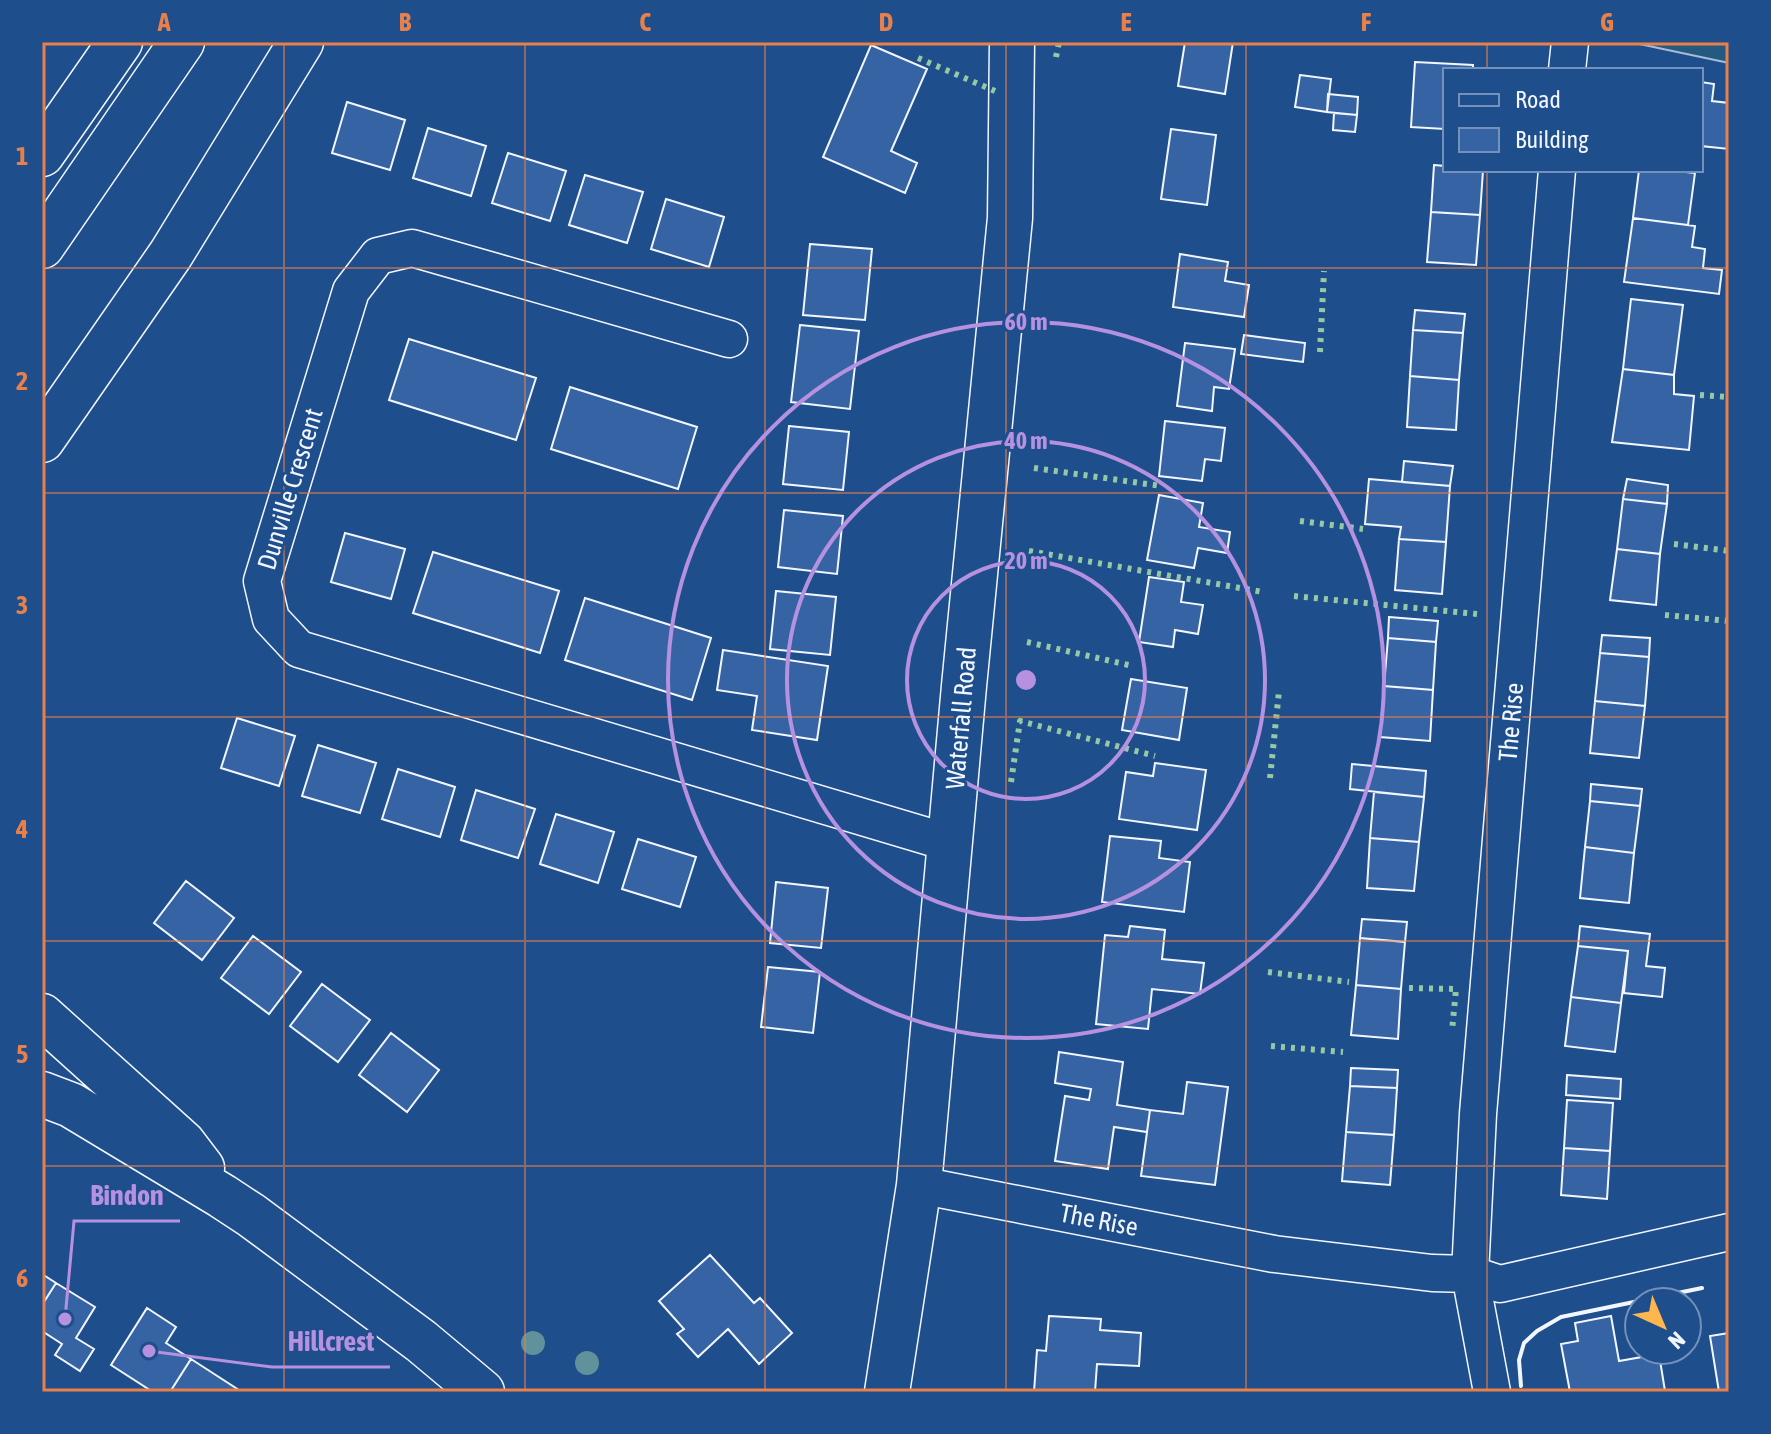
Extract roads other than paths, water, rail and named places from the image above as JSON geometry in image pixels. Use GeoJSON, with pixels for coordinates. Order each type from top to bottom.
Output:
{"type":"FeatureCollection","features":[{"type":"Feature","properties":{"kind":"main road"},"geometry":{"type":"LineString","coordinates":[[42,154],[120,42]]}},
{"type":"Feature","properties":{"kind":"main road"},"geometry":{"type":"LineString","coordinates":[[42,246],[182,42]]}},
{"type":"Feature","properties":{"kind":"main road"},"geometry":{"type":"LineString","coordinates":[[42,440],[171,254],[301,42]]}},
{"type":"Feature","properties":{"kind":"main road","name":"Waterfall Road"},"geometry":{"type":"LineString","coordinates":[[887,1392],[919,1185],[1011,202],[1012,42]]}},
{"type":"Feature","properties":{"kind":"main road"},"geometry":{"type":"LineString","coordinates":[[42,1016],[183,1143],[222,1196]]}},
{"type":"Feature","properties":{"kind":"main road"},"geometry":{"type":"LineString","coordinates":[[42,1094],[71,1105],[222,1196],[410,1333],[482,1392]]}},
{"type":"Feature","properties":{"kind":"street"},"geometry":{"type":"LineString","coordinates":[[1567,68],[1570,42]]}},
{"type":"Feature","properties":{"kind":"street","name":"The Rise"},"geometry":{"type":"LineString","coordinates":[[1492,1392],[1470,1274],[1478,1114],[1557,172]]}},
{"type":"Feature","properties":{"kind":"street","name":"Dunville Crescent"},"geometry":{"type":"LineString","coordinates":[[729,339],[412,248],[378,256],[351,291],[262,581],[271,619],[299,649],[950,843]]}},
{"type":"Feature","properties":{"kind":"street","name":"The Rise"},"geometry":{"type":"LineString","coordinates":[[919,1185],[1274,1254],[1432,1273],[1470,1274],[1500,1284],[1729,1232]]}},
{"type":"Feature","properties":{"kind":"place","name":"Bindon"},"geometry":{"type":"Point","coordinates":[65,1319]}},
{"type":"Feature","properties":{"kind":"place","name":"Hillcrest"},"geometry":{"type":"Point","coordinates":[149,1351]}}]}
